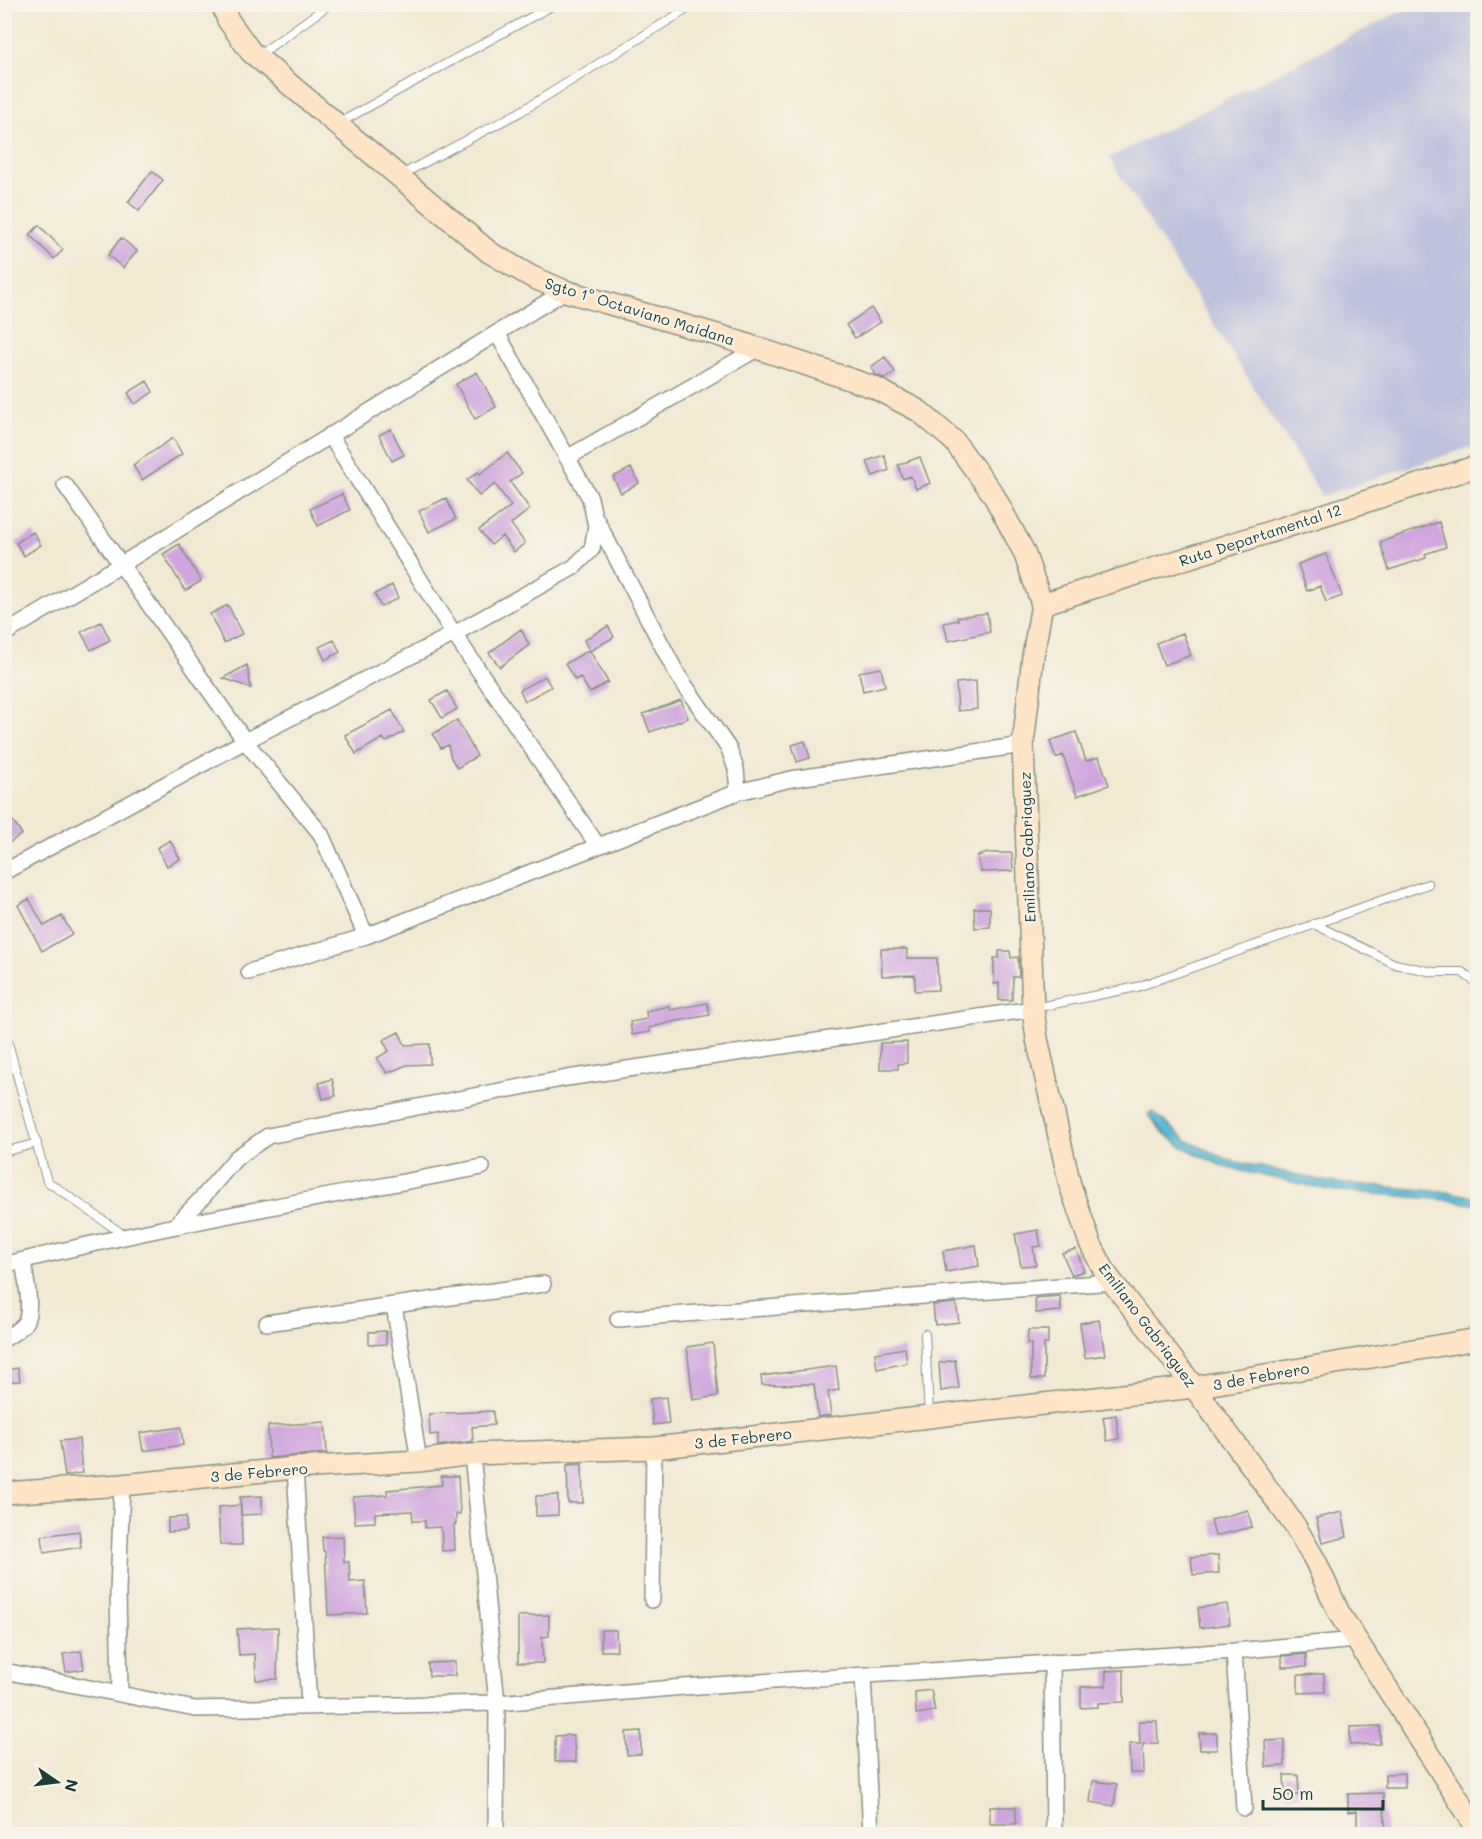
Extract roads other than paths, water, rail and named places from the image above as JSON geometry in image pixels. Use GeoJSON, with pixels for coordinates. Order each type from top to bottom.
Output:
{"type":"FeatureCollection","features":[{"type":"Feature","properties":{"kind":"main road","name":"Sgto 1° Octaviano Maidana"},"geometry":{"type":"LineString","coordinates":[[222,4],[228,20],[252,52],[489,252],[531,277],[565,291],[757,348],[873,387],[919,411],[954,441],[993,494],[1024,552],[1042,604]]}},
{"type":"Feature","properties":{"kind":"main road","name":"Ruta Departamental 12"},"geometry":{"type":"LineString","coordinates":[[1042,604],[1478,466]]}},
{"type":"Feature","properties":{"kind":"main road","name":"Emiliano Gabriaguez"},"geometry":{"type":"LineString","coordinates":[[1042,604],[1023,745],[1033,1009],[1037,1039],[1070,1185],[1090,1243],[1113,1282],[1194,1387],[1295,1526],[1316,1562],[1339,1614],[1478,1830]]}},
{"type":"Feature","properties":{"kind":"main road","name":"3 de Febrero"},"geometry":{"type":"LineString","coordinates":[[4,1493],[122,1485],[295,1468],[419,1461],[472,1454],[654,1448],[1194,1387],[1478,1339]]}},
{"type":"Feature","properties":{"kind":"street"},"geometry":{"type":"LineString","coordinates":[[4,634],[122,564],[565,291]]}},
{"type":"Feature","properties":{"kind":"street"},"geometry":{"type":"LineString","coordinates":[[4,872],[245,741],[454,634],[574,567],[592,549],[596,526],[590,498],[496,333]]}},
{"type":"Feature","properties":{"kind":"street"},"geometry":{"type":"LineString","coordinates":[[567,458],[757,348]]}},
{"type":"Feature","properties":{"kind":"street"},"geometry":{"type":"LineString","coordinates":[[330,435],[454,634],[598,846]]}},
{"type":"Feature","properties":{"kind":"street"},"geometry":{"type":"LineString","coordinates":[[65,485],[245,741],[321,834],[366,936]]}},
{"type":"Feature","properties":{"kind":"street"},"geometry":{"type":"LineString","coordinates":[[592,511],[677,674],[729,749],[736,769],[738,792]]}},
{"type":"Feature","properties":{"kind":"street"},"geometry":{"type":"LineString","coordinates":[[249,972],[366,936],[738,792],[791,780],[1023,745]]}},
{"type":"Feature","properties":{"kind":"street"},"geometry":{"type":"LineString","coordinates":[[176,1226],[236,1158],[268,1136],[567,1078],[1033,1009]]}},
{"type":"Feature","properties":{"kind":"street"},"geometry":{"type":"LineString","coordinates":[[4,1265],[125,1236],[482,1167]]}},
{"type":"Feature","properties":{"kind":"street"},"geometry":{"type":"LineString","coordinates":[[4,1339],[24,1324],[28,1317],[29,1306],[23,1261]]}},
{"type":"Feature","properties":{"kind":"street"},"geometry":{"type":"LineString","coordinates":[[618,1319],[1113,1282]]}},
{"type":"Feature","properties":{"kind":"street"},"geometry":{"type":"LineString","coordinates":[[267,1323],[543,1284]]}},
{"type":"Feature","properties":{"kind":"street"},"geometry":{"type":"LineString","coordinates":[[394,1305],[419,1461]]}},
{"type":"Feature","properties":{"kind":"street"},"geometry":{"type":"LineString","coordinates":[[652,1600],[654,1448]]}},
{"type":"Feature","properties":{"kind":"street"},"geometry":{"type":"LineString","coordinates":[[472,1454],[498,1702],[496,1834]]}},
{"type":"Feature","properties":{"kind":"street"},"geometry":{"type":"LineString","coordinates":[[295,1468],[309,1706]]}},
{"type":"Feature","properties":{"kind":"street"},"geometry":{"type":"LineString","coordinates":[[120,1694],[118,1592],[122,1485]]}},
{"type":"Feature","properties":{"kind":"street"},"geometry":{"type":"LineString","coordinates":[[4,1671],[195,1709],[498,1702],[684,1687],[1234,1651],[1356,1640]]}},
{"type":"Feature","properties":{"kind":"street"},"geometry":{"type":"LineString","coordinates":[[1234,1651],[1244,1808]]}},
{"type":"Feature","properties":{"kind":"street"},"geometry":{"type":"LineString","coordinates":[[1052,1662],[1054,1834]]}},
{"type":"Feature","properties":{"kind":"street"},"geometry":{"type":"LineString","coordinates":[[863,1675],[871,1834]]}},
{"type":"Feature","properties":{"kind":"lane"},"geometry":{"type":"LineString","coordinates":[[257,56],[330,4]]}},
{"type":"Feature","properties":{"kind":"lane"},"geometry":{"type":"LineString","coordinates":[[338,124],[555,4]]}},
{"type":"Feature","properties":{"kind":"lane"},"geometry":{"type":"LineString","coordinates":[[399,176],[520,112],[695,4]]}},
{"type":"Feature","properties":{"kind":"lane"},"geometry":{"type":"LineString","coordinates":[[1033,1009],[1137,987],[1428,884]]}},
{"type":"Feature","properties":{"kind":"lane"},"geometry":{"type":"LineString","coordinates":[[1314,924],[1395,964],[1433,972],[1462,972],[1478,984]]}},
{"type":"Feature","properties":{"kind":"lane"},"geometry":{"type":"LineString","coordinates":[[4,1029],[47,1181],[125,1236]]}},
{"type":"Feature","properties":{"kind":"lane"},"geometry":{"type":"LineString","coordinates":[[4,1152],[37,1143]]}},
{"type":"Feature","properties":{"kind":"lane"},"geometry":{"type":"LineString","coordinates":[[925,1334],[929,1417]]}},
{"type":"Feature","properties":{"kind":"water"},"geometry":{"type":"Polygon","coordinates":[[[1152,1111],[1188,1141],[1228,1160],[1329,1182],[1447,1192],[1477,1197],[1477,1205],[1448,1200],[1329,1190],[1224,1167],[1181,1146],[1164,1133],[1148,1115],[1152,1111]]]}}]}
